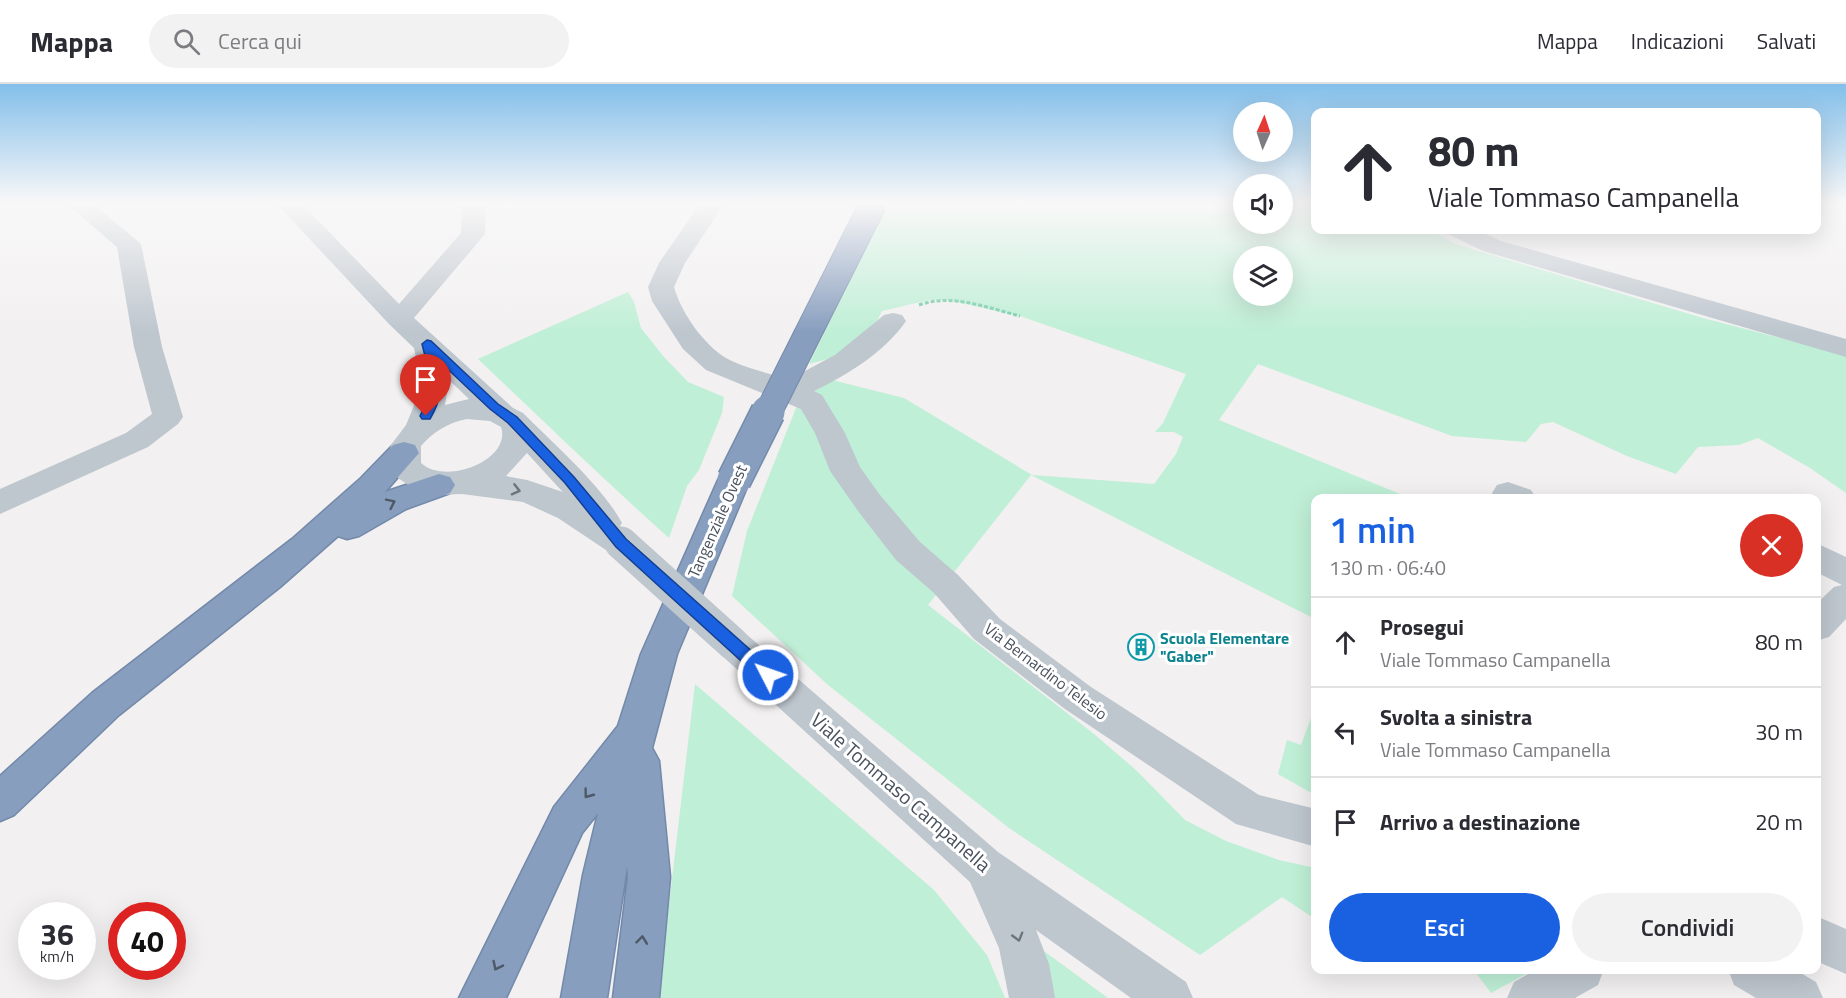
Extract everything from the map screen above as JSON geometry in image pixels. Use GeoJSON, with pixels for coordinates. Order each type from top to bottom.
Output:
{"type":"FeatureCollection","features":[{"type":"Feature","properties":{"kind":"highway","name":"Tangenziale Ovest"},"geometry":{"type":"LineString","coordinates":[[584,998],[604,875],[636,731],[659,654],[734,480],[852,247]]}},
{"type":"Feature","properties":{"kind":"highway"},"geometry":{"type":"LineString","coordinates":[[0,802],[119,693],[302,550],[379,480],[411,441]]}},
{"type":"Feature","properties":{"kind":"highway"},"geometry":{"type":"LineString","coordinates":[[302,550],[395,501],[448,484]]}},
{"type":"Feature","properties":{"kind":"highway"},"geometry":{"type":"LineString","coordinates":[[482,998],[568,820],[636,731]]}},
{"type":"Feature","properties":{"kind":"highway"},"geometry":{"type":"LineString","coordinates":[[636,731],[650,877],[636,998]]}},
{"type":"Feature","properties":{"kind":"street"},"geometry":{"type":"LineString","coordinates":[[0,502],[137,440],[168,417],[148,347],[129,247]]}},
{"type":"Feature","properties":{"kind":"street","name":"Viale Tommaso Campanella"},"geometry":{"type":"LineString","coordinates":[[330,247],[398,318],[507,416],[570,480],[621,543],[732,643],[983,866],[1167,997]]}},
{"type":"Feature","properties":{"kind":"street"},"geometry":{"type":"LineString","coordinates":[[398,318],[412,307],[462,247]]}},
{"type":"Feature","properties":{"kind":"street","name":"Via Bernardino Telesio"},"geometry":{"type":"LineString","coordinates":[[683,247],[672,263],[661,287],[665,302],[693,343],[716,364],[812,402],[830,433],[846,471],[908,551],[946,584],[987,629],[1078,698],[1250,811],[1311,827]]}},
{"type":"Feature","properties":{"kind":"street"},"geometry":{"type":"LineString","coordinates":[[1494,247],[1846,348]]}},
{"type":"Feature","properties":{"kind":"street"},"geometry":{"type":"LineString","coordinates":[[789,391],[819,379],[854,356],[871,344],[893,321]]}},
{"type":"Feature","properties":{"kind":"street"},"geometry":{"type":"LineString","coordinates":[[411,441],[433,419],[467,409],[485,409],[507,416],[518,431],[518,443],[511,456],[497,469],[479,478],[448,484],[423,481],[411,474],[404,464],[411,441],[433,403],[436,388],[435,370],[427,344]]}},
{"type":"Feature","properties":{"kind":"street","name":"Viale Tommaso Campanella"},"geometry":{"type":"LineString","coordinates":[[448,484],[514,488],[571,511],[621,543]]}},
{"type":"Feature","properties":{"kind":"street"},"geometry":{"type":"LineString","coordinates":[[1821,559],[1846,573]]}},
{"type":"Feature","properties":{"kind":"street"},"geometry":{"type":"LineString","coordinates":[[1821,622],[1846,597]]}},
{"type":"Feature","properties":{"kind":"street"},"geometry":{"type":"LineString","coordinates":[[983,866],[1015,925],[1030,981],[1032,998]]}},
{"type":"Feature","properties":{"kind":"street"},"geometry":{"type":"LineString","coordinates":[[1821,940],[1846,952]]}},
{"type":"Feature","properties":{"kind":"street"},"geometry":{"type":"LineString","coordinates":[[1530,998],[1573,974]]}},
{"type":"Feature","properties":{"kind":"street"},"geometry":{"type":"LineString","coordinates":[[1759,974],[1800,998]]}},
{"type":"Feature","properties":{"kind":"path"},"geometry":{"type":"LineString","coordinates":[[893,321],[929,300],[946,300],[1020,316]]}},
{"type":"Feature","properties":{"kind":"green space"},"geometry":{"type":"Polygon","coordinates":[[[866,247],[1233,247],[1233,306],[1293,306],[1293,247],[1464,247],[1703,318],[1846,355],[1846,493],[1810,468],[1758,438],[1739,445],[1698,447],[1676,474],[1627,456],[1553,422],[1541,424],[1526,442],[1452,436],[1258,364],[1219,420],[1400,494],[1311,494],[1311,617],[1031,475],[928,605],[1094,734],[1137,771],[1185,820],[1226,841],[1279,860],[1311,867],[1311,916],[1282,897],[1200,955],[1009,828],[828,685],[732,596],[747,531],[802,393],[832,380],[904,398],[1032,475],[1154,484],[1176,454],[1183,437],[1174,432],[1155,432],[1163,423],[1186,374],[1020,316],[947,300],[929,300],[882,311],[876,323],[835,357],[809,364],[866,247]]]}},
{"type":"Feature","properties":{"kind":"green space"},"geometry":{"type":"Polygon","coordinates":[[[628,292],[634,302],[641,328],[663,356],[688,382],[724,397],[722,413],[699,470],[687,486],[669,538],[478,359],[628,292]]]}},
{"type":"Feature","properties":{"kind":"green space"},"geometry":{"type":"Polygon","coordinates":[[[695,684],[934,890],[987,955],[1005,998],[658,998],[695,684]]]}},
{"type":"Feature","properties":{"kind":"green space"},"geometry":{"type":"Polygon","coordinates":[[[1311,718],[1311,793],[1278,774],[1287,740],[1301,745],[1311,718]]]}},
{"type":"Feature","properties":{"kind":"green space"},"geometry":{"type":"Polygon","coordinates":[[[1041,949],[1108,998],[1052,998],[1041,949]]]}},
{"type":"Feature","properties":{"kind":"green space"},"geometry":{"type":"Polygon","coordinates":[[[1477,974],[1526,974],[1491,993],[1477,974]]]}},
{"type":"Feature","properties":{"kind":"place","name":"Scuola Elementare \"Gaber\""},"geometry":{"type":"Point","coordinates":[1141,647]}},
{"type":"Feature","properties":{"kind":"route"},"geometry":{"type":"LineString","coordinates":[[426,416],[433,403],[436,388],[435,370],[427,344],[501,413],[513,420],[570,480],[621,543],[768,675]]}}]}
